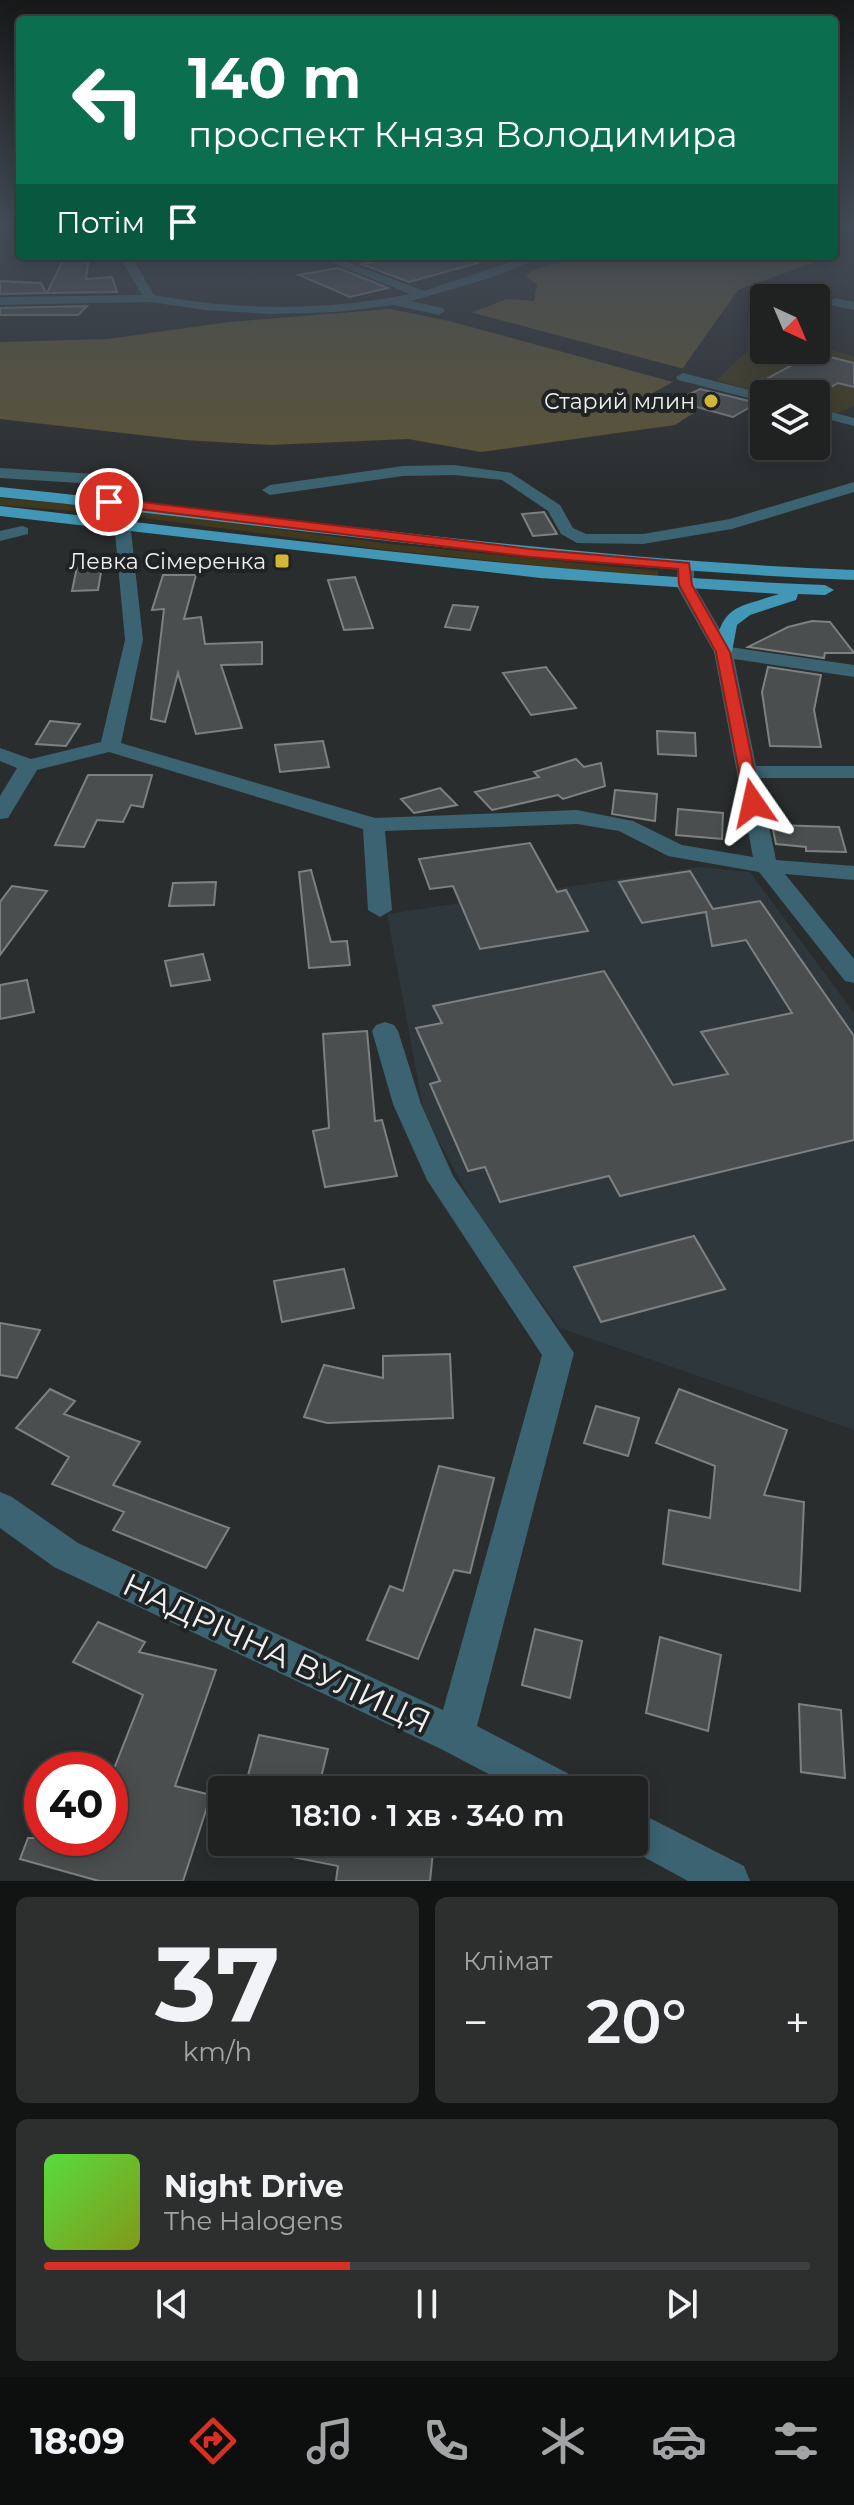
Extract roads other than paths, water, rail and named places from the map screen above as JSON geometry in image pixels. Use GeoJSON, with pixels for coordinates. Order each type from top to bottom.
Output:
{"type":"FeatureCollection","features":[{"type":"Feature","properties":{"kind":"main road"},"geometry":{"type":"LineString","coordinates":[[0,492],[131,504],[385,537],[685,565],[854,575]]}},
{"type":"Feature","properties":{"kind":"main road"},"geometry":{"type":"LineString","coordinates":[[0,511],[122,522],[540,573],[685,585],[854,591]]}},
{"type":"Feature","properties":{"kind":"main road"},"geometry":{"type":"LineString","coordinates":[[723,652],[728,623],[744,611],[766,602],[832,591]]}},
{"type":"Feature","properties":{"kind":"street"},"geometry":{"type":"LineString","coordinates":[[683,377],[750,394]]}},
{"type":"Feature","properties":{"kind":"street"},"geometry":{"type":"LineString","coordinates":[[830,416],[854,422]]}},
{"type":"Feature","properties":{"kind":"street"},"geometry":{"type":"LineString","coordinates":[[270,490],[403,471],[454,470],[506,476],[554,508],[567,531],[583,539],[643,539],[732,524],[854,487]]}},
{"type":"Feature","properties":{"kind":"street"},"geometry":{"type":"LineString","coordinates":[[0,473],[95,479]]}},
{"type":"Feature","properties":{"kind":"street"},"geometry":{"type":"LineString","coordinates":[[110,746],[134,640],[122,522],[131,504]]}},
{"type":"Feature","properties":{"kind":"street"},"geometry":{"type":"LineString","coordinates":[[0,536],[22,531]]}},
{"type":"Feature","properties":{"kind":"street"},"geometry":{"type":"LineString","coordinates":[[685,565],[685,585],[723,652],[766,866],[854,975]]}},
{"type":"Feature","properties":{"kind":"street"},"geometry":{"type":"LineString","coordinates":[[723,652],[854,671]]}},
{"type":"Feature","properties":{"kind":"street"},"geometry":{"type":"LineString","coordinates":[[0,754],[29,766],[110,746],[374,825],[577,817],[625,826],[676,851],[766,866],[854,873]]}},
{"type":"Feature","properties":{"kind":"street"},"geometry":{"type":"LineString","coordinates":[[0,813],[29,766]]}},
{"type":"Feature","properties":{"kind":"street"},"geometry":{"type":"LineString","coordinates":[[747,772],[854,772]]}},
{"type":"Feature","properties":{"kind":"street"},"geometry":{"type":"LineString","coordinates":[[374,825],[380,910]]}},
{"type":"Feature","properties":{"kind":"street"},"geometry":{"type":"LineString","coordinates":[[385,1031],[407,1104],[441,1180],[558,1353],[455,1735]]}},
{"type":"Feature","properties":{"kind":"street","name":"НАДРІЧНА ВУЛИЦЯ"},"geometry":{"type":"LineString","coordinates":[[0,1508],[66,1555],[455,1735],[533,1776]]}},
{"type":"Feature","properties":{"kind":"street"},"geometry":{"type":"LineString","coordinates":[[648,1838],[729,1881]]}},
{"type":"Feature","properties":{"kind":"place","name":"Старий млин"},"geometry":{"type":"Point","coordinates":[711,401]}},
{"type":"Feature","properties":{"kind":"place","name":"Левка Сімеренка"},"geometry":{"type":"Point","coordinates":[282,561]}}]}
